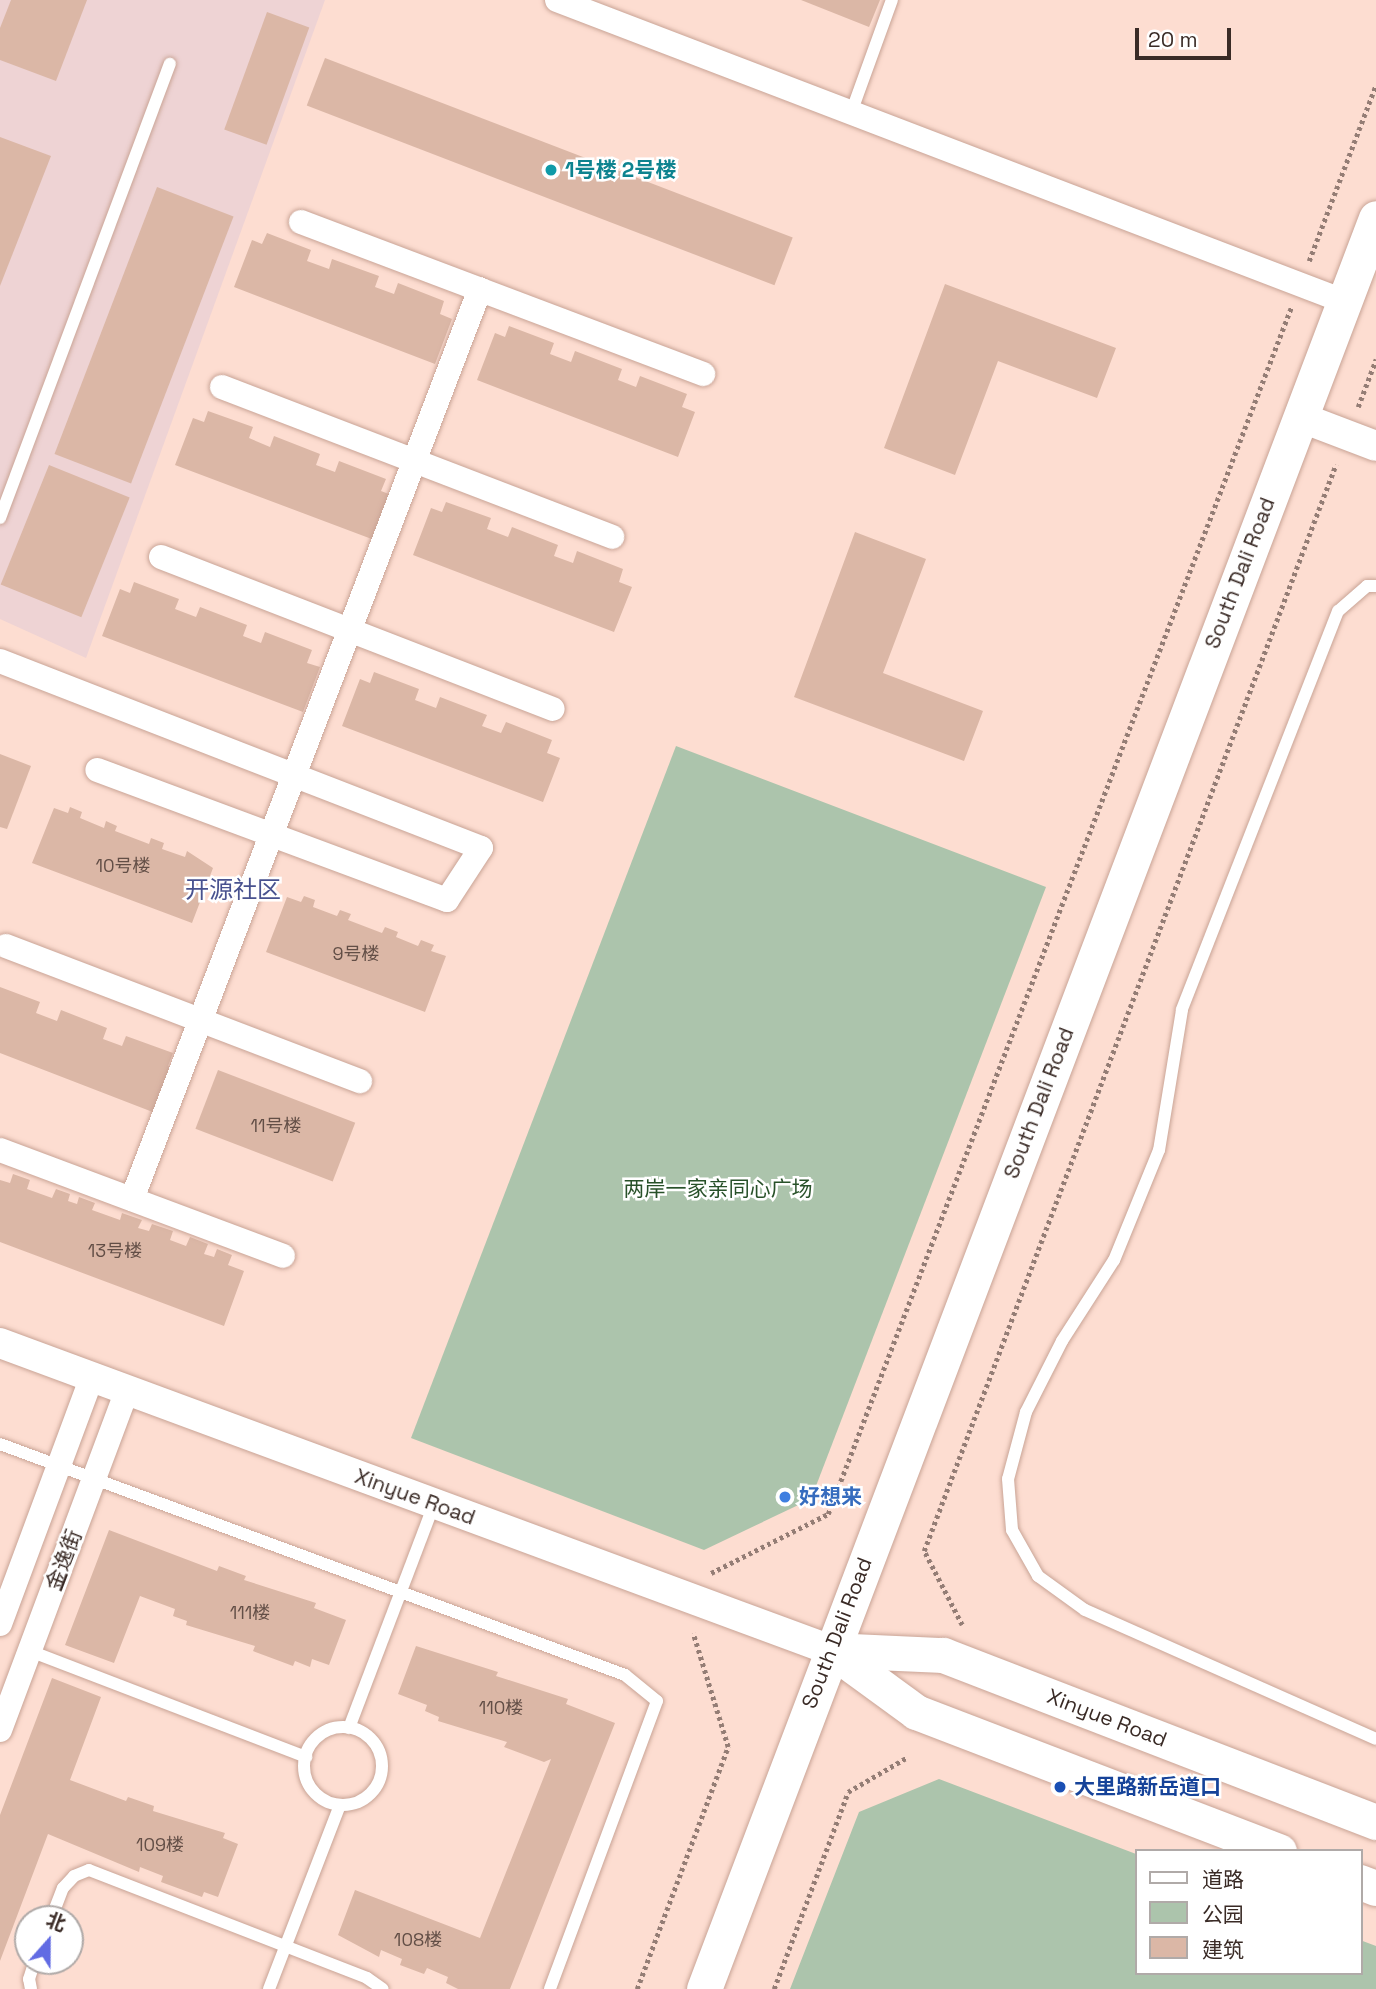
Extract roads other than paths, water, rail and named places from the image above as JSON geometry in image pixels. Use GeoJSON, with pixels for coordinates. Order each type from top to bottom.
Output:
{"type":"FeatureCollection","features":[{"type":"Feature","properties":{"kind":"main road","name":"South Dali Road"},"geometry":{"type":"LineString","coordinates":[[704,1989],[1376,218]]}},
{"type":"Feature","properties":{"kind":"main road","name":"Xinyue Road"},"geometry":{"type":"LineString","coordinates":[[831,1650],[943,1655],[1376,1822]]}},
{"type":"Feature","properties":{"kind":"main road","name":"Xinyue Road"},"geometry":{"type":"LineString","coordinates":[[831,1650],[916,1712],[1274,1849]]}},
{"type":"Feature","properties":{"kind":"street"},"geometry":{"type":"LineString","coordinates":[[557,0],[1343,301]]}},
{"type":"Feature","properties":{"kind":"street"},"geometry":{"type":"LineString","coordinates":[[301,222],[703,374]]}},
{"type":"Feature","properties":{"kind":"street"},"geometry":{"type":"LineString","coordinates":[[132,1199],[291,776],[480,289]]}},
{"type":"Feature","properties":{"kind":"street"},"geometry":{"type":"LineString","coordinates":[[222,387],[612,537]]}},
{"type":"Feature","properties":{"kind":"street"},"geometry":{"type":"LineString","coordinates":[[1300,417],[1376,446]]}},
{"type":"Feature","properties":{"kind":"street"},"geometry":{"type":"LineString","coordinates":[[161,557],[553,709]]}},
{"type":"Feature","properties":{"kind":"street"},"geometry":{"type":"LineString","coordinates":[[0,661],[481,848],[447,900],[97,770]]}},
{"type":"Feature","properties":{"kind":"street"},"geometry":{"type":"LineString","coordinates":[[6,946],[360,1081]]}},
{"type":"Feature","properties":{"kind":"street"},"geometry":{"type":"LineString","coordinates":[[0,1150],[283,1256]]}},
{"type":"Feature","properties":{"kind":"street","name":"Xinyue Road"},"geometry":{"type":"LineString","coordinates":[[0,1343],[831,1650]]}},
{"type":"Feature","properties":{"kind":"street"},"geometry":{"type":"LineString","coordinates":[[0,1624],[7,1584],[59,1466],[92,1377]]}},
{"type":"Feature","properties":{"kind":"street","name":"金逸街"},"geometry":{"type":"LineString","coordinates":[[0,1730],[127,1390]]}},
{"type":"Feature","properties":{"kind":"lane"},"geometry":{"type":"LineString","coordinates":[[850,113],[892,0]]}},
{"type":"Feature","properties":{"kind":"lane"},"geometry":{"type":"LineString","coordinates":[[0,518],[170,64]]}},
{"type":"Feature","properties":{"kind":"lane"},"geometry":{"type":"LineString","coordinates":[[1376,586],[1367,586],[1338,611],[1182,1010],[1159,1150],[1114,1260],[1062,1341],[1026,1412],[1008,1479],[1012,1530],[1038,1576],[1085,1609],[1376,1739]]}},
{"type":"Feature","properties":{"kind":"lane"},"geometry":{"type":"LineString","coordinates":[[0,1444],[625,1675],[657,1702],[550,1989]]}},
{"type":"Feature","properties":{"kind":"lane"},"geometry":{"type":"LineString","coordinates":[[349,1728],[434,1504]]}},
{"type":"Feature","properties":{"kind":"lane"},"geometry":{"type":"LineString","coordinates":[[30,1651],[306,1757]]}},
{"type":"Feature","properties":{"kind":"lane"},"geometry":{"type":"LineString","coordinates":[[349,1728],[372,1740],[382,1765],[374,1790],[353,1804],[340,1805],[316,1794],[305,1770],[306,1757],[317,1738],[349,1728]]}},
{"type":"Feature","properties":{"kind":"lane"},"geometry":{"type":"LineString","coordinates":[[269,1989],[340,1805]]}},
{"type":"Feature","properties":{"kind":"lane"},"geometry":{"type":"LineString","coordinates":[[56,1905],[63,1888],[74,1876],[89,1870],[367,1978],[383,1989]]}},
{"type":"Feature","properties":{"kind":"place","name":"1号楼 2号楼"},"geometry":{"type":"Point","coordinates":[551,170]}},
{"type":"Feature","properties":{"kind":"place","name":"好想来"},"geometry":{"type":"Point","coordinates":[785,1497]}},
{"type":"Feature","properties":{"kind":"place","name":"大里路新岳道口"},"geometry":{"type":"Point","coordinates":[1060,1787]}},
{"type":"Feature","properties":{"kind":"district","name":"开源社区"},"geometry":{"type":"Point","coordinates":[233,890]}},
{"type":"Feature","properties":{"kind":"park label","name":"两岸一家亲同心广场"},"geometry":{"type":"Point","coordinates":[718,1189]}}]}
